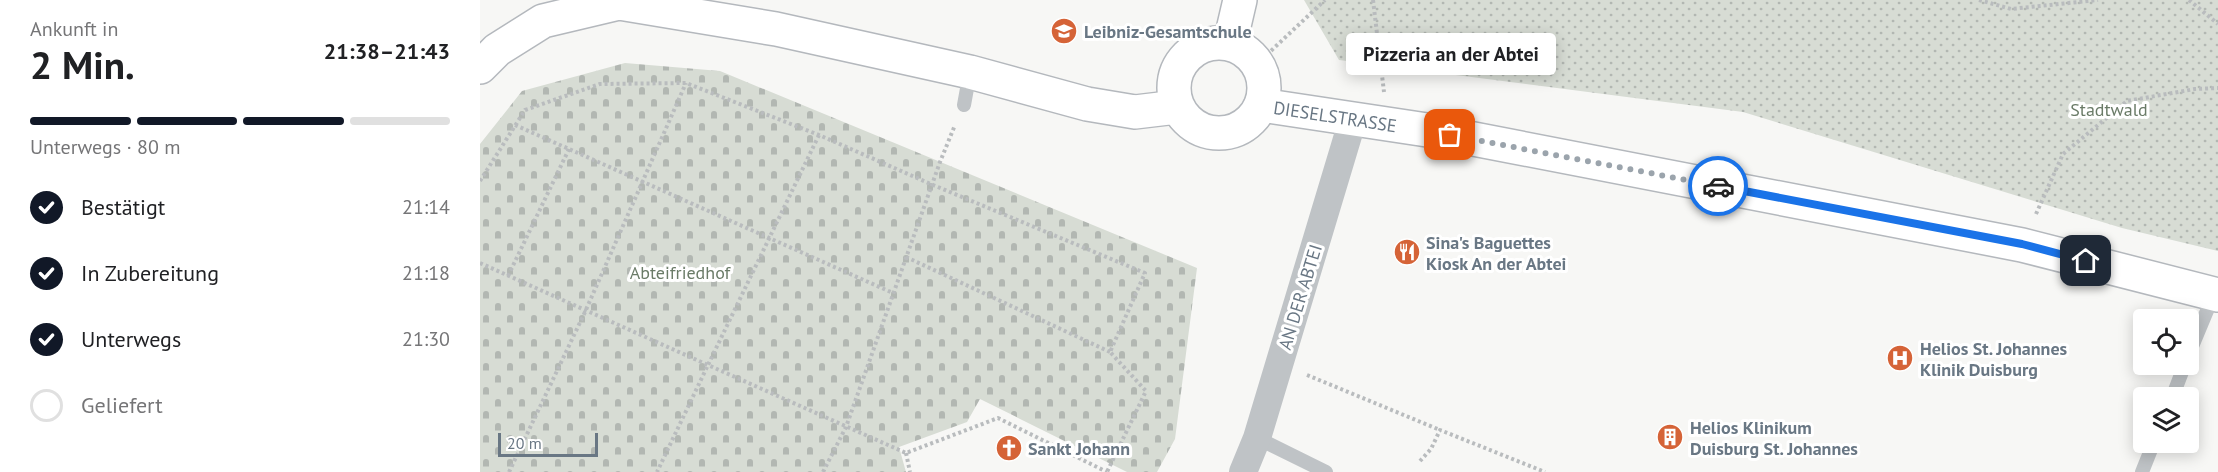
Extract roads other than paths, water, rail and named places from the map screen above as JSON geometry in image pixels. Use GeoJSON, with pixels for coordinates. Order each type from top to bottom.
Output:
{"type":"FeatureCollection","features":[{"type":"Feature","properties":{"kind":"street"},"geometry":{"type":"LineString","coordinates":[[480,67],[497,50],[543,21],[581,5],[619,3],[776,29],[970,72],[1087,104],[1135,112],[1178,107],[1173,82],[1184,58],[1205,44],[1230,43],[1240,0]]}},
{"type":"Feature","properties":{"kind":"street","name":"DIESELSTRASSE"},"geometry":{"type":"LineString","coordinates":[[1178,107],[1188,121],[1203,130],[1220,133],[1237,130],[1252,120],[1262,105],[1265,84],[1258,63],[1246,50],[1230,43]]}},
{"type":"Feature","properties":{"kind":"street","name":"DIESELSTRASSE"},"geometry":{"type":"LineString","coordinates":[[1262,105],[1427,130],[2022,244],[2216,294]]}},
{"type":"Feature","properties":{"kind":"street","name":"AN DER ABTEI"},"geometry":{"type":"LineString","coordinates":[[1243,472],[1257,438],[1353,120]]}},
{"type":"Feature","properties":{"kind":"lane"},"geometry":{"type":"LineString","coordinates":[[964,105],[970,72]]}},
{"type":"Feature","properties":{"kind":"lane"},"geometry":{"type":"LineString","coordinates":[[2199,332],[2216,294]]}},
{"type":"Feature","properties":{"kind":"lane"},"geometry":{"type":"LineString","coordinates":[[1257,438],[1326,472]]}},
{"type":"Feature","properties":{"kind":"lane"},"geometry":{"type":"LineString","coordinates":[[2142,472],[2150,453]]}},
{"type":"Feature","properties":{"kind":"place","name":"Leibniz-Gesamtschule"},"geometry":{"type":"Point","coordinates":[1064,31]}},
{"type":"Feature","properties":{"kind":"place","name":"Pizzeria an der Abtei"},"geometry":{"type":"Point","coordinates":[1450,135]}},
{"type":"Feature","properties":{"kind":"place","name":"Sina's Baguettes Kiosk An der Abtei"},"geometry":{"type":"Point","coordinates":[1407,252]}},
{"type":"Feature","properties":{"kind":"place","name":"Helios St. Johannes Klinik Duisburg"},"geometry":{"type":"Point","coordinates":[1900,358]}},
{"type":"Feature","properties":{"kind":"place","name":"Helios Klinikum Duisburg St. Johannes"},"geometry":{"type":"Point","coordinates":[1670,437]}},
{"type":"Feature","properties":{"kind":"place","name":"Sankt Johann"},"geometry":{"type":"Point","coordinates":[1009,448]}},
{"type":"Feature","properties":{"kind":"park label","name":"Stadtwald"},"geometry":{"type":"Point","coordinates":[2109,109]}},
{"type":"Feature","properties":{"kind":"park label","name":"Abteifriedhof"},"geometry":{"type":"Point","coordinates":[680,272]}}]}
